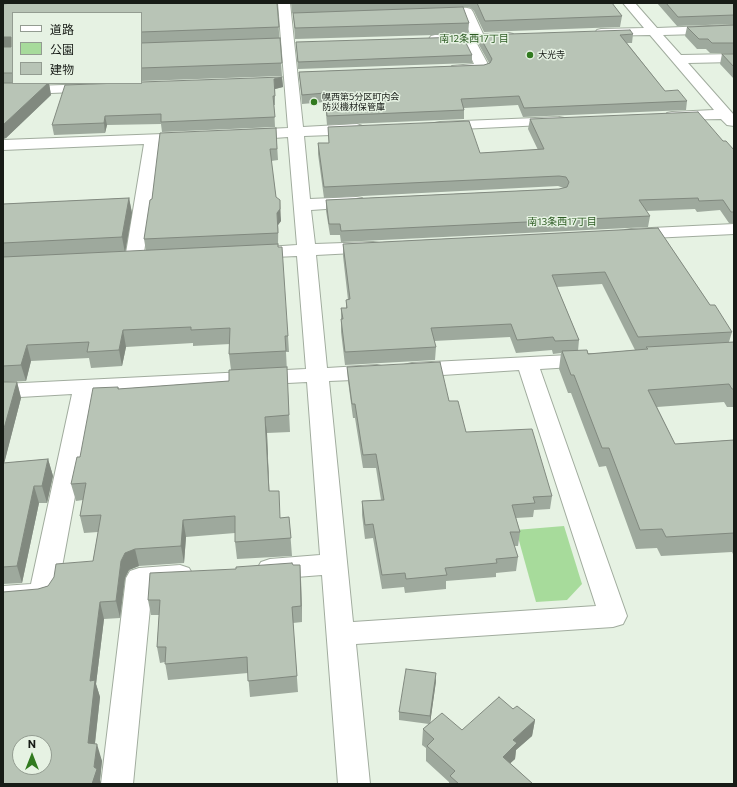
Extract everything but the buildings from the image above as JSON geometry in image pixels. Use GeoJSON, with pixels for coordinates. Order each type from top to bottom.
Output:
{"type":"FeatureCollection","features":[{"type":"Feature","properties":{"kind":"street"},"geometry":{"type":"LineString","coordinates":[[284,3],[291,19],[289,45],[291,78],[354,784]]}},
{"type":"Feature","properties":{"kind":"street"},"geometry":{"type":"LineString","coordinates":[[629,3],[730,118]]}},
{"type":"Feature","properties":{"kind":"street"},"geometry":{"type":"LineString","coordinates":[[420,14],[467,12],[473,38],[483,68],[444,69]]}},
{"type":"Feature","properties":{"kind":"street"},"geometry":{"type":"LineString","coordinates":[[586,34],[734,29]]}},
{"type":"Feature","properties":{"kind":"street"},"geometry":{"type":"LineString","coordinates":[[422,40],[525,36]]}},
{"type":"Feature","properties":{"kind":"street"},"geometry":{"type":"LineString","coordinates":[[678,60],[734,58]]}},
{"type":"Feature","properties":{"kind":"street"},"geometry":{"type":"LineString","coordinates":[[3,92],[84,86],[107,88]]}},
{"type":"Feature","properties":{"kind":"street"},"geometry":{"type":"LineString","coordinates":[[656,117],[730,118]]}},
{"type":"Feature","properties":{"kind":"street"},"geometry":{"type":"LineString","coordinates":[[427,126],[577,120]]}},
{"type":"Feature","properties":{"kind":"street"},"geometry":{"type":"LineString","coordinates":[[232,136],[372,129]]}},
{"type":"Feature","properties":{"kind":"street"},"geometry":{"type":"LineString","coordinates":[[3,145],[208,137]]}},
{"type":"Feature","properties":{"kind":"street"},"geometry":{"type":"LineString","coordinates":[[134,259],[153,139]]}},
{"type":"Feature","properties":{"kind":"street"},"geometry":{"type":"LineString","coordinates":[[303,205],[371,202]]}},
{"type":"Feature","properties":{"kind":"street"},"geometry":{"type":"LineString","coordinates":[[615,235],[734,229]]}},
{"type":"Feature","properties":{"kind":"street"},"geometry":{"type":"LineString","coordinates":[[236,254],[386,247]]}},
{"type":"Feature","properties":{"kind":"street"},"geometry":{"type":"LineString","coordinates":[[3,391],[607,359]]}},
{"type":"Feature","properties":{"kind":"street"},"geometry":{"type":"LineString","coordinates":[[341,634],[612,616],[528,364]]}},
{"type":"Feature","properties":{"kind":"street"},"geometry":{"type":"LineString","coordinates":[[3,597],[44,594],[84,386]]}},
{"type":"Feature","properties":{"kind":"street"},"geometry":{"type":"LineString","coordinates":[[249,571],[335,564]]}},
{"type":"Feature","properties":{"kind":"street"},"geometry":{"type":"LineString","coordinates":[[117,784],[139,578],[202,574]]}},
{"type":"Feature","properties":{"kind":"green space"},"geometry":{"type":"Polygon","coordinates":[[[564,526],[582,584],[567,600],[536,602],[516,530],[564,526]]]}},
{"type":"Feature","properties":{"kind":"place","name":"大光寺"},"geometry":{"type":"Point","coordinates":[530,55]}},
{"type":"Feature","properties":{"kind":"place","name":"幌西第5分区町内会 防災機材保管庫"},"geometry":{"type":"Point","coordinates":[314,102]}},
{"type":"Feature","properties":{"kind":"district","name":"南12条西17丁目"},"geometry":{"type":"Point","coordinates":[474,39]}},
{"type":"Feature","properties":{"kind":"district","name":"南13条西17丁目"},"geometry":{"type":"Point","coordinates":[562,222]}}]}
